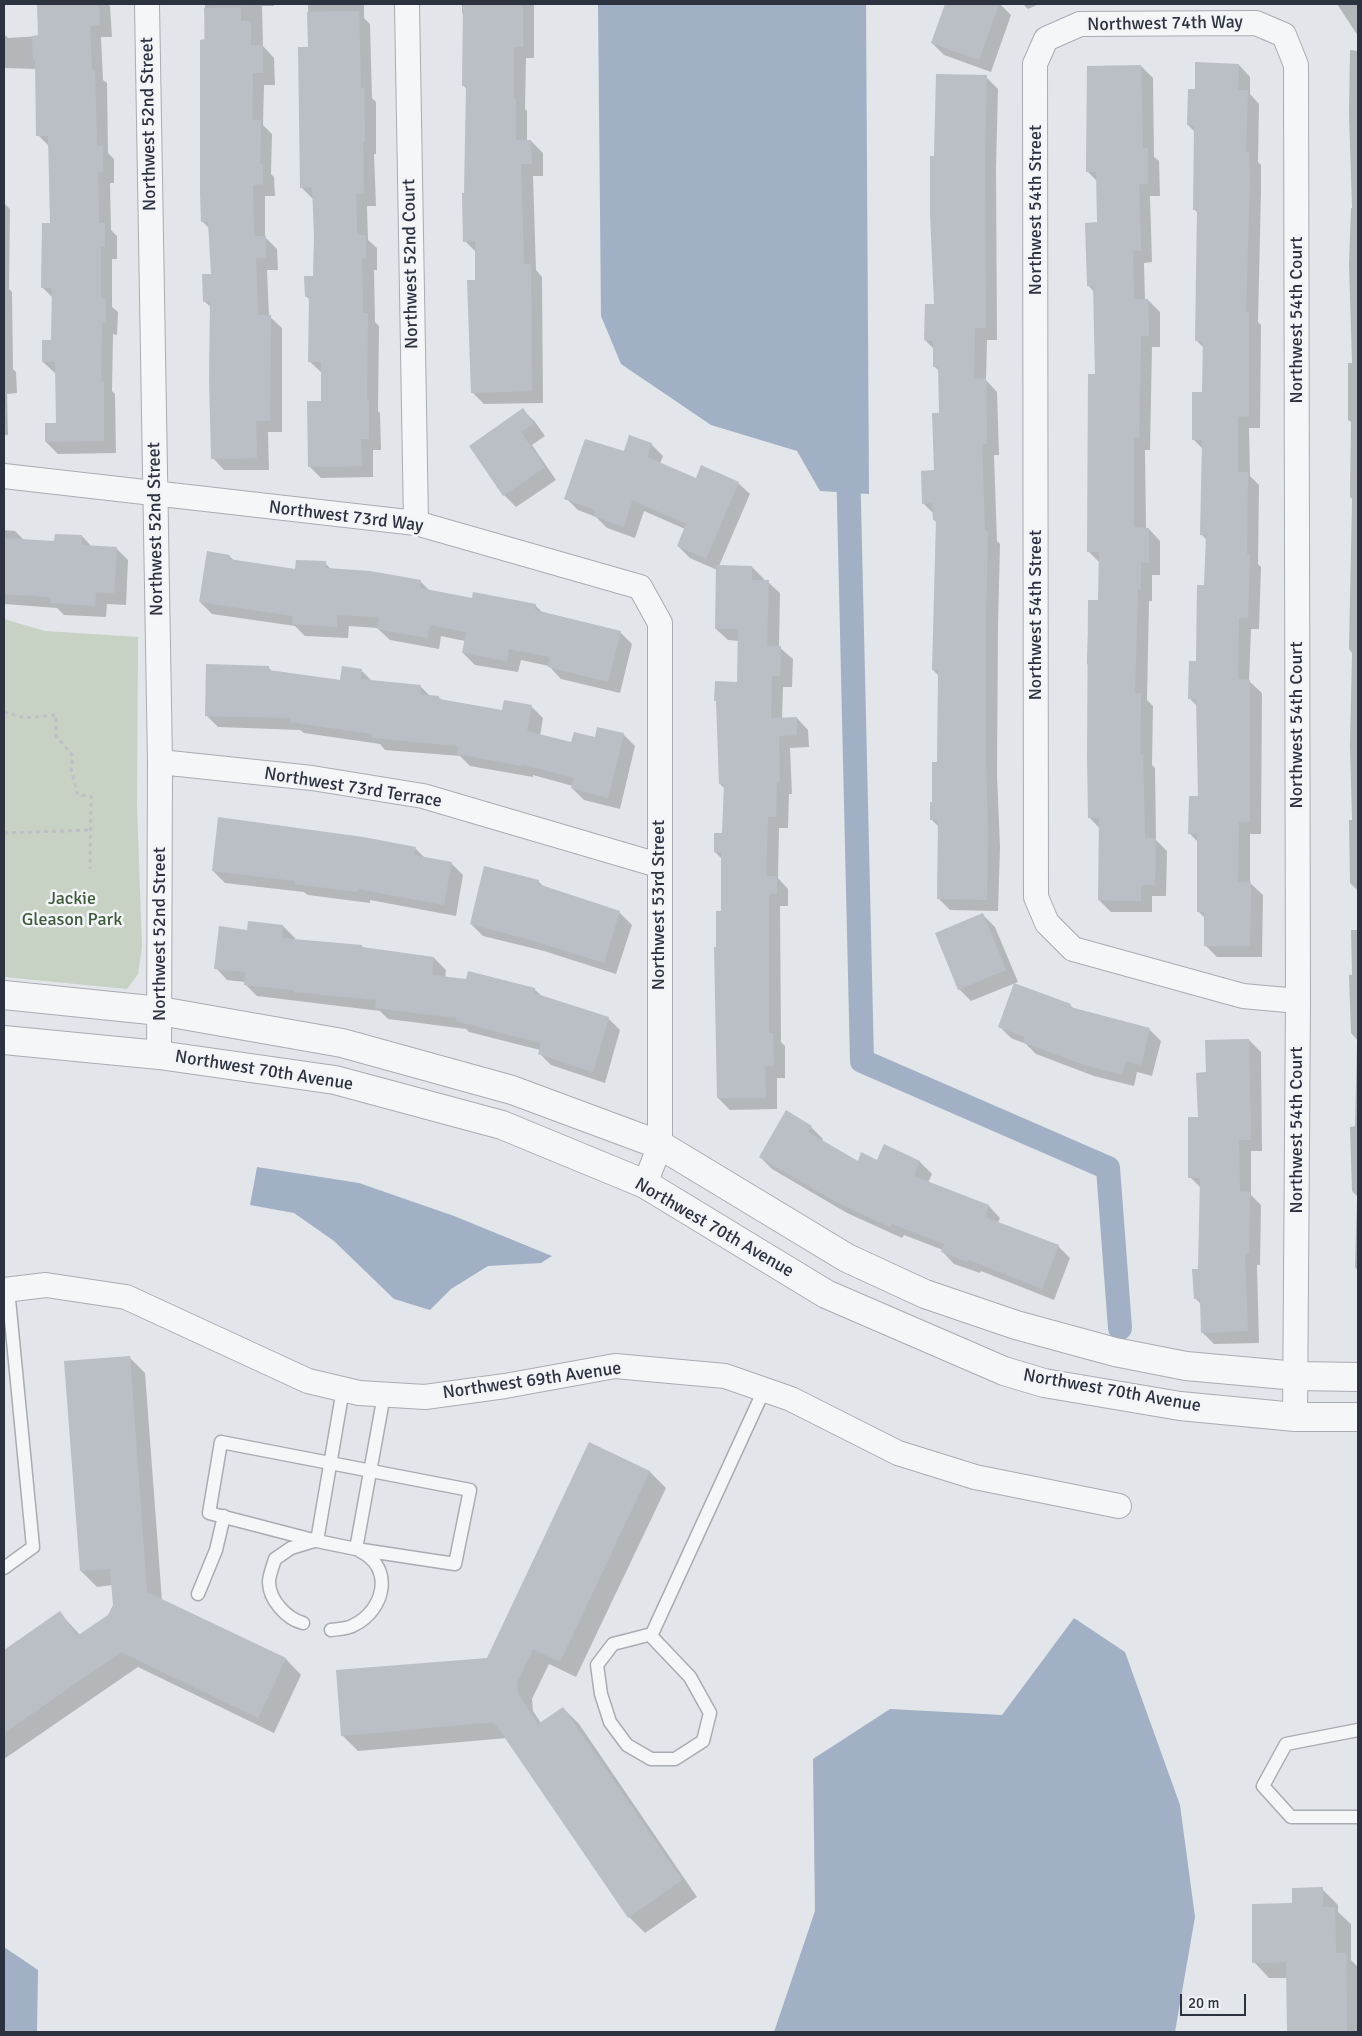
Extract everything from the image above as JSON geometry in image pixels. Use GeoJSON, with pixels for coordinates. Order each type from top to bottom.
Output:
{"type":"FeatureCollection","features":[{"type":"Feature","properties":{"kind":"street","name":"Northwest 52nd Street"},"geometry":{"type":"LineString","coordinates":[[147,4],[160,762],[160,1055]]}},
{"type":"Feature","properties":{"kind":"street","name":"Northwest 52nd Court"},"geometry":{"type":"LineString","coordinates":[[407,4],[416,523]]}},
{"type":"Feature","properties":{"kind":"street","name":"Northwest 74th Way"},"geometry":{"type":"LineString","coordinates":[[1046,39],[1080,24],[1256,23],[1284,35]]}},
{"type":"Feature","properties":{"kind":"street","name":"Northwest 54th Court"},"geometry":{"type":"LineString","coordinates":[[1284,35],[1296,65],[1298,1001],[1297,1376],[1295,1417]]}},
{"type":"Feature","properties":{"kind":"street","name":"Northwest 54th Street"},"geometry":{"type":"LineString","coordinates":[[1046,39],[1036,64],[1036,897],[1046,923],[1073,949],[1244,996],[1298,1001]]}},
{"type":"Feature","properties":{"kind":"street","name":"Northwest 73rd Way"},"geometry":{"type":"LineString","coordinates":[[4,476],[156,495],[416,523],[640,587],[660,623]]}},
{"type":"Feature","properties":{"kind":"street","name":"Northwest 53rd Street"},"geometry":{"type":"LineString","coordinates":[[644,1184],[660,1145],[658,865],[660,623]]}},
{"type":"Feature","properties":{"kind":"street","name":"Northwest 73rd Terrace"},"geometry":{"type":"LineString","coordinates":[[160,762],[312,778],[423,796],[658,865]]}},
{"type":"Feature","properties":{"kind":"street"},"geometry":{"type":"LineString","coordinates":[[4,995],[160,1011],[342,1043],[512,1090],[660,1145],[847,1258],[912,1288],[1016,1325],[1115,1352],[1186,1366],[1297,1376],[1358,1377]]}},
{"type":"Feature","properties":{"kind":"street","name":"Northwest 70th Avenue"},"geometry":{"type":"LineString","coordinates":[[4,1040],[160,1055],[335,1080],[502,1125],[644,1184],[826,1294],[1004,1371],[1044,1383],[1180,1406],[1295,1417],[1358,1418]]}},
{"type":"Feature","properties":{"kind":"street","name":"Northwest 69th Avenue"},"geometry":{"type":"LineString","coordinates":[[6,1290],[46,1285],[126,1297],[308,1381],[359,1393],[425,1397],[505,1386],[615,1366],[725,1376],[791,1399],[898,1453],[975,1477],[1118,1506]]}},
{"type":"Feature","properties":{"kind":"street"},"geometry":{"type":"LineString","coordinates":[[897,1326],[912,1288]]}},
{"type":"Feature","properties":{"kind":"lane"},"geometry":{"type":"LineString","coordinates":[[4,1568],[33,1547],[6,1290]]}},
{"type":"Feature","properties":{"kind":"lane"},"geometry":{"type":"LineString","coordinates":[[317,1541],[343,1389]]}},
{"type":"Feature","properties":{"kind":"lane"},"geometry":{"type":"LineString","coordinates":[[651,1636],[764,1390]]}},
{"type":"Feature","properties":{"kind":"lane"},"geometry":{"type":"LineString","coordinates":[[356,1549],[384,1394]]}},
{"type":"Feature","properties":{"kind":"lane"},"geometry":{"type":"LineString","coordinates":[[221,1442],[330,1462],[370,1472],[470,1490],[455,1564],[317,1541],[209,1512],[221,1442]]}},
{"type":"Feature","properties":{"kind":"lane"},"geometry":{"type":"LineString","coordinates":[[198,1594],[216,1550],[224,1516]]}},
{"type":"Feature","properties":{"kind":"lane"},"geometry":{"type":"LineString","coordinates":[[303,1623],[295,1621],[276,1604],[269,1583],[274,1559],[291,1548],[317,1541]]}},
{"type":"Feature","properties":{"kind":"lane"},"geometry":{"type":"LineString","coordinates":[[331,1630],[354,1626],[375,1609],[382,1590],[380,1570],[370,1555],[356,1549]]}},
{"type":"Feature","properties":{"kind":"lane"},"geometry":{"type":"LineString","coordinates":[[648,1634],[651,1636],[690,1677],[710,1713],[703,1741],[675,1759],[651,1758],[626,1745],[610,1722],[601,1694],[597,1665],[613,1644],[648,1634]]}},
{"type":"Feature","properties":{"kind":"lane"},"geometry":{"type":"LineString","coordinates":[[1358,1730],[1286,1744],[1263,1786],[1290,1816],[1358,1817]]}},
{"type":"Feature","properties":{"kind":"path"},"geometry":{"type":"LineString","coordinates":[[4,712],[25,718],[56,715],[56,736],[73,756],[71,769],[78,795],[91,796],[90,869]]}},
{"type":"Feature","properties":{"kind":"path"},"geometry":{"type":"LineString","coordinates":[[4,833],[90,830]]}},
{"type":"Feature","properties":{"kind":"green space","name":"Jackie Gleason Park"},"geometry":{"type":"Polygon","coordinates":[[[4,619],[45,631],[138,637],[137,806],[142,947],[138,974],[127,989],[4,977],[4,619]]]}},
{"type":"Feature","properties":{"kind":"water"},"geometry":{"type":"Polygon","coordinates":[[[598,4],[866,4],[869,494],[820,491],[797,451],[711,425],[621,364],[601,316],[598,4]]]}},
{"type":"Feature","properties":{"kind":"water"},"geometry":{"type":"Polygon","coordinates":[[[257,1167],[359,1183],[454,1216],[552,1256],[541,1263],[488,1266],[451,1289],[430,1310],[394,1299],[334,1241],[294,1213],[250,1205],[257,1167]]]}},
{"type":"Feature","properties":{"kind":"water"},"geometry":{"type":"Polygon","coordinates":[[[1074,1618],[1125,1652],[1180,1805],[1195,1917],[1175,2032],[774,2032],[815,1911],[813,1759],[890,1709],[1002,1715],[1074,1618]]]}},
{"type":"Feature","properties":{"kind":"water"},"geometry":{"type":"Polygon","coordinates":[[[4,1947],[38,1970],[37,2032],[4,2032],[4,1947]]]}},
{"type":"Feature","properties":{"kind":"building"},"geometry":{"type":"Polygon","coordinates":[[[37,4],[99,4],[100,25],[90,26],[92,70],[95,70],[97,146],[103,146],[103,172],[98,172],[99,223],[105,223],[105,247],[101,247],[101,299],[106,299],[106,323],[102,323],[101,381],[104,381],[104,441],[45,442],[45,423],[56,423],[55,362],[42,362],[42,340],[51,340],[52,288],[41,288],[42,223],[50,223],[48,136],[36,136],[35,60],[33,60],[32,36],[38,35],[37,4]]]}},
{"type":"Feature","properties":{"kind":"building"},"geometry":{"type":"Polygon","coordinates":[[[463,4],[523,4],[523,47],[514,47],[514,98],[516,98],[516,140],[531,140],[532,164],[521,164],[524,264],[531,264],[532,391],[471,393],[467,280],[475,280],[475,241],[463,242],[462,193],[464,193],[466,86],[462,86],[463,4]]]}},
{"type":"Feature","properties":{"kind":"building"},"geometry":{"type":"Polygon","coordinates":[[[945,4],[999,4],[979,60],[931,43],[945,4]]]}},
{"type":"Feature","properties":{"kind":"building"},"geometry":{"type":"Polygon","coordinates":[[[241,7],[241,21],[251,21],[251,45],[263,45],[263,73],[253,73],[252,120],[261,120],[260,164],[263,164],[263,184],[253,185],[254,236],[266,236],[266,258],[256,258],[258,315],[271,315],[270,421],[256,421],[257,458],[211,459],[210,301],[203,302],[202,274],[211,274],[208,222],[201,222],[200,40],[205,39],[204,8],[241,7]]]}},
{"type":"Feature","properties":{"kind":"building"},"geometry":{"type":"Polygon","coordinates":[[[359,11],[361,88],[364,88],[365,142],[363,142],[364,194],[356,194],[357,235],[366,235],[366,259],[362,259],[363,313],[368,313],[367,400],[369,400],[369,439],[361,439],[362,466],[308,467],[307,401],[321,401],[321,362],[308,362],[309,296],[305,297],[304,276],[313,276],[314,236],[312,187],[300,188],[298,47],[308,47],[307,12],[359,11]]]}},
{"type":"Feature","properties":{"kind":"building"},"geometry":{"type":"Polygon","coordinates":[[[1195,62],[1239,64],[1238,90],[1248,90],[1246,152],[1249,152],[1250,180],[1246,312],[1249,312],[1249,416],[1238,417],[1238,472],[1248,472],[1247,554],[1250,554],[1248,618],[1239,618],[1238,679],[1250,680],[1250,822],[1239,822],[1238,882],[1251,882],[1250,946],[1204,946],[1204,912],[1197,912],[1197,834],[1188,834],[1189,796],[1198,796],[1196,699],[1188,699],[1189,661],[1196,661],[1197,585],[1204,585],[1206,535],[1200,535],[1202,440],[1192,440],[1192,392],[1202,392],[1203,341],[1195,341],[1197,210],[1193,210],[1194,126],[1187,125],[1188,89],[1195,89],[1195,62]]]}},
{"type":"Feature","properties":{"kind":"building"},"geometry":{"type":"Polygon","coordinates":[[[1141,65],[1143,148],[1148,148],[1148,184],[1139,184],[1141,251],[1133,251],[1134,299],[1148,299],[1149,336],[1141,336],[1139,438],[1134,438],[1134,527],[1149,528],[1149,563],[1141,563],[1141,589],[1138,589],[1135,693],[1141,693],[1140,755],[1143,755],[1145,838],[1156,838],[1155,885],[1141,885],[1141,901],[1098,900],[1099,818],[1088,818],[1087,756],[1088,600],[1098,600],[1099,552],[1087,552],[1088,374],[1095,374],[1093,286],[1087,286],[1085,223],[1097,222],[1096,172],[1086,172],[1087,66],[1141,65]]]}},
{"type":"Feature","properties":{"kind":"building"},"geometry":{"type":"Polygon","coordinates":[[[936,74],[987,75],[985,157],[986,328],[975,328],[974,379],[986,378],[987,444],[982,444],[985,531],[988,531],[986,612],[987,900],[937,899],[938,820],[930,820],[932,762],[937,762],[938,670],[932,670],[936,520],[933,520],[932,503],[922,504],[921,471],[934,470],[932,413],[939,413],[938,367],[933,367],[933,341],[924,340],[925,304],[934,304],[930,214],[930,156],[934,156],[936,74]]]}},
{"type":"Feature","properties":{"kind":"building"},"geometry":{"type":"Polygon","coordinates":[[[523,408],[534,424],[521,432],[545,467],[503,496],[469,446],[523,408]]]}},
{"type":"Feature","properties":{"kind":"building"},"geometry":{"type":"Polygon","coordinates":[[[629,435],[652,443],[647,457],[696,478],[701,465],[739,482],[706,559],[677,546],[686,524],[632,500],[624,527],[593,516],[596,510],[564,499],[585,439],[624,451],[629,435]]]}},
{"type":"Feature","properties":{"kind":"building"},"geometry":{"type":"Polygon","coordinates":[[[55,534],[82,535],[82,545],[117,547],[114,593],[96,592],[95,606],[51,603],[51,597],[4,594],[4,538],[54,541],[55,534]]]}},
{"type":"Feature","properties":{"kind":"building"},"geometry":{"type":"Polygon","coordinates":[[[207,551],[230,555],[229,559],[295,569],[296,560],[326,561],[326,568],[370,571],[421,580],[420,588],[472,598],[473,592],[536,604],[535,610],[621,631],[608,682],[548,667],[550,657],[509,649],[507,661],[462,653],[466,632],[430,625],[427,638],[377,629],[379,617],[337,615],[337,627],[292,624],[293,616],[199,602],[207,551]]]}},
{"type":"Feature","properties":{"kind":"building"},"geometry":{"type":"Polygon","coordinates":[[[716,565],[752,566],[752,580],[769,580],[767,646],[781,646],[780,676],[772,676],[771,718],[797,717],[797,735],[779,736],[780,782],[777,782],[776,817],[768,817],[766,876],[777,876],[777,894],[769,894],[769,1033],[773,1033],[774,1066],[765,1066],[766,1098],[717,1098],[714,947],[716,947],[716,911],[721,911],[721,853],[714,852],[714,833],[722,833],[724,784],[719,784],[716,701],[714,701],[715,681],[737,682],[738,629],[715,629],[716,565]]]}},
{"type":"Feature","properties":{"kind":"building"},"geometry":{"type":"Polygon","coordinates":[[[206,664],[269,666],[269,670],[340,680],[342,666],[362,669],[360,679],[421,685],[420,694],[439,696],[439,699],[502,710],[504,700],[532,705],[527,731],[571,742],[574,732],[595,737],[597,727],[624,733],[608,798],[571,788],[574,778],[521,764],[521,766],[457,754],[458,746],[372,738],[372,734],[290,722],[291,718],[205,716],[206,664]]]}},
{"type":"Feature","properties":{"kind":"building"},"geometry":{"type":"Polygon","coordinates":[[[218,817],[363,837],[416,847],[414,855],[452,862],[444,905],[358,889],[358,892],[294,884],[295,881],[212,871],[218,817]]]}},
{"type":"Feature","properties":{"kind":"building"},"geometry":{"type":"Polygon","coordinates":[[[484,866],[539,880],[538,884],[620,911],[604,963],[531,940],[470,924],[484,866]]]}},
{"type":"Feature","properties":{"kind":"building"},"geometry":{"type":"Polygon","coordinates":[[[983,913],[1006,970],[958,990],[935,933],[983,913]]]}},
{"type":"Feature","properties":{"kind":"building"},"geometry":{"type":"Polygon","coordinates":[[[248,921],[283,925],[282,938],[362,945],[362,947],[434,957],[432,975],[466,979],[468,971],[535,988],[534,993],[609,1017],[593,1072],[538,1054],[541,1043],[456,1021],[456,1018],[375,1008],[376,1000],[244,985],[245,972],[214,969],[219,926],[247,930],[248,921]]]}},
{"type":"Feature","properties":{"kind":"building"},"geometry":{"type":"Polygon","coordinates":[[[1014,983],[1071,1004],[1070,1007],[1150,1028],[1141,1065],[1126,1061],[1122,1075],[1081,1064],[1023,1042],[1025,1037],[998,1027],[1014,983]]]}},
{"type":"Feature","properties":{"kind":"building"},"geometry":{"type":"Polygon","coordinates":[[[1249,1039],[1251,1140],[1239,1140],[1240,1191],[1250,1192],[1249,1254],[1245,1254],[1248,1331],[1201,1333],[1200,1298],[1194,1299],[1192,1269],[1198,1269],[1200,1178],[1188,1178],[1188,1117],[1198,1117],[1196,1073],[1206,1072],[1205,1040],[1249,1039]]]}},
{"type":"Feature","properties":{"kind":"building"},"geometry":{"type":"Polygon","coordinates":[[[786,1110],[812,1126],[808,1132],[858,1161],[861,1152],[877,1160],[884,1144],[920,1161],[914,1176],[989,1205],[985,1217],[1059,1245],[1042,1289],[969,1260],[968,1262],[941,1252],[944,1244],[892,1224],[890,1227],[834,1201],[759,1157],[786,1110]]]}},
{"type":"Feature","properties":{"kind":"building"},"geometry":{"type":"Polygon","coordinates":[[[130,1356],[147,1592],[286,1658],[258,1718],[121,1652],[4,1733],[4,1650],[60,1611],[77,1636],[108,1615],[113,1605],[110,1569],[80,1571],[64,1361],[130,1356]]]}},
{"type":"Feature","properties":{"kind":"building"},"geometry":{"type":"Polygon","coordinates":[[[589,1442],[650,1471],[560,1662],[533,1649],[517,1683],[518,1694],[538,1724],[563,1707],[682,1880],[628,1918],[494,1722],[341,1736],[336,1670],[487,1658],[589,1442]]]}},
{"type":"Feature","properties":{"kind":"building"},"geometry":{"type":"Polygon","coordinates":[[[1323,1887],[1323,1907],[1335,1907],[1336,1953],[1346,1953],[1347,2032],[1287,2032],[1286,1962],[1252,1963],[1252,1904],[1292,1903],[1292,1888],[1323,1887]]]}},
{"type":"Feature","properties":{"kind":"waterway"},"geometry":{"type":"LineString","coordinates":[[848,460],[862,1061],[1108,1168],[1120,1328]]}}]}
